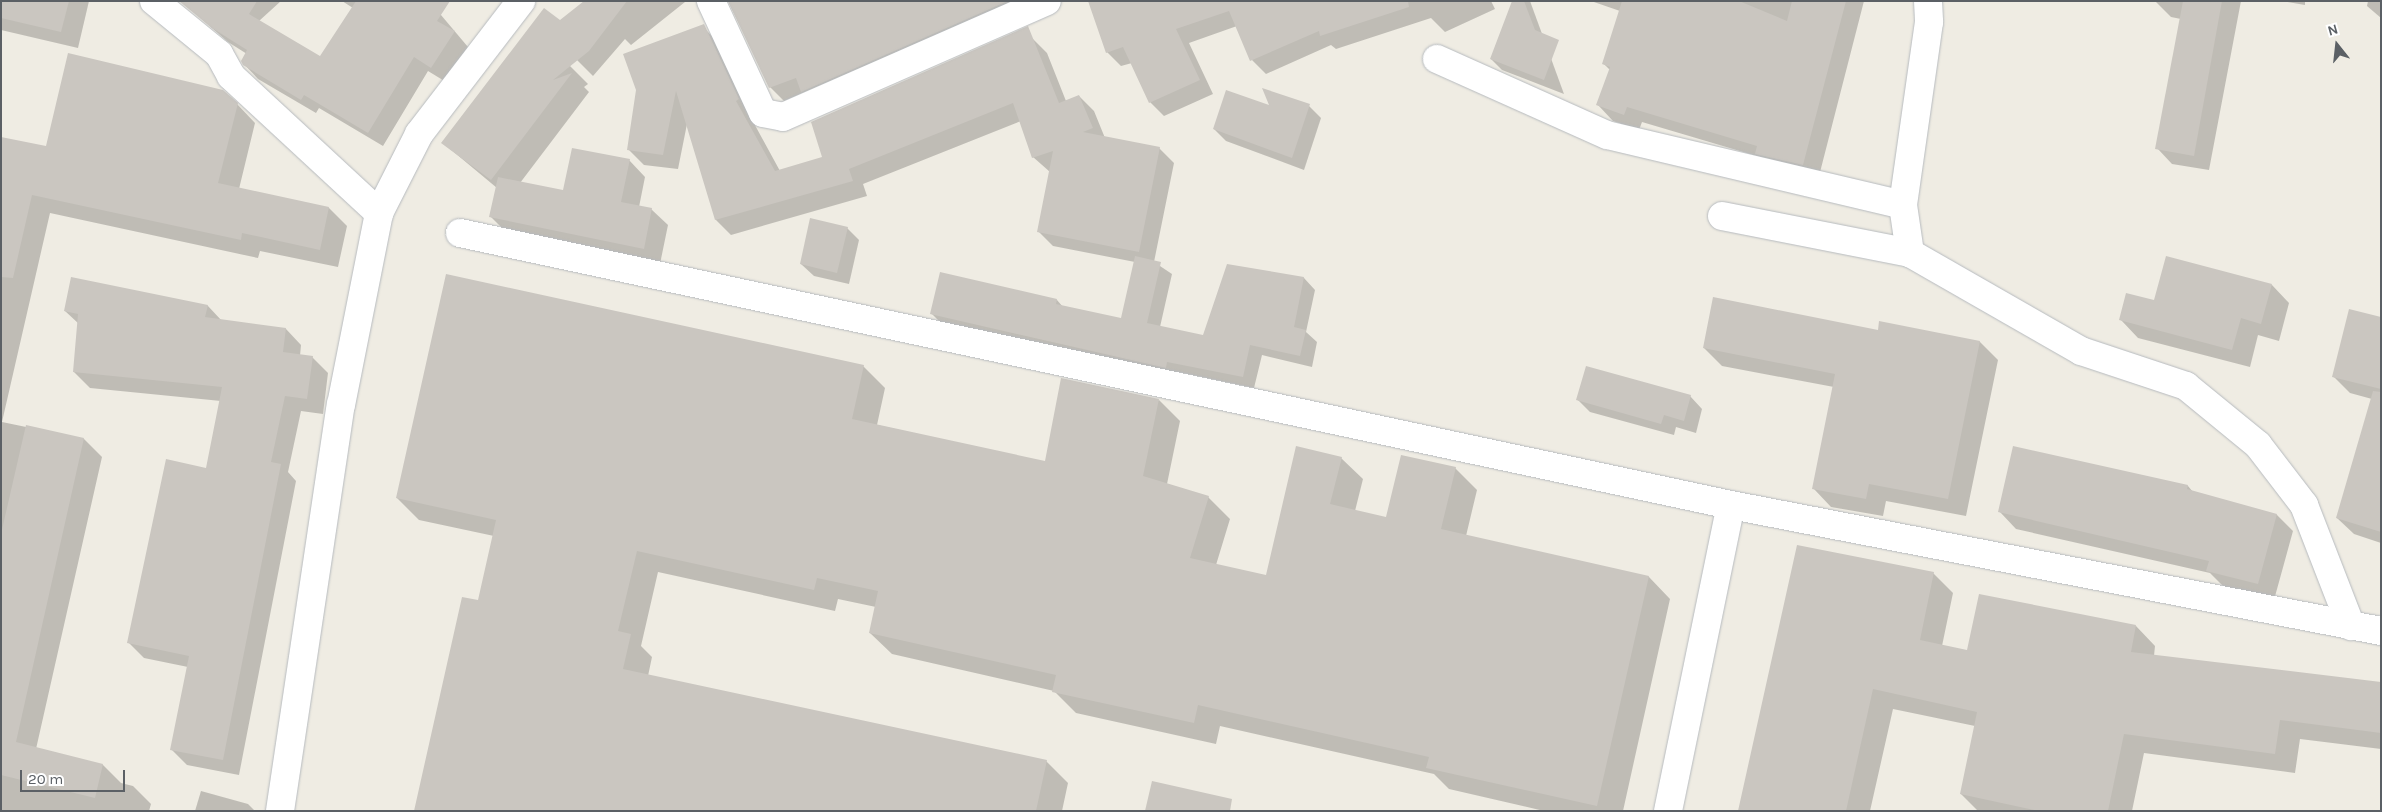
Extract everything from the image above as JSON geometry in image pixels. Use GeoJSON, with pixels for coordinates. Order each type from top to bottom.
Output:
{"type":"FeatureCollection","features":[{"type":"Feature","properties":{"kind":"street"},"geometry":{"type":"LineString","coordinates":[[154,1],[219,54],[231,76],[379,214]]}},
{"type":"Feature","properties":{"kind":"street"},"geometry":{"type":"LineString","coordinates":[[280,811],[341,405],[379,214],[419,134],[521,1]]}},
{"type":"Feature","properties":{"kind":"street"},"geometry":{"type":"LineString","coordinates":[[712,1],[763,112],[783,117],[1047,1]]}},
{"type":"Feature","properties":{"kind":"street"},"geometry":{"type":"LineString","coordinates":[[1910,253],[1903,205],[1929,22],[1928,1]]}},
{"type":"Feature","properties":{"kind":"street"},"geometry":{"type":"LineString","coordinates":[[1437,59],[1607,135],[1903,205]]}},
{"type":"Feature","properties":{"kind":"street"},"geometry":{"type":"LineString","coordinates":[[1722,216],[1910,253],[2081,351],[2186,386],[2258,445],[2304,505],[2351,626]]}},
{"type":"Feature","properties":{"kind":"street"},"geometry":{"type":"LineString","coordinates":[[460,233],[1731,505],[2381,631]]}},
{"type":"Feature","properties":{"kind":"street"},"geometry":{"type":"LineString","coordinates":[[1668,811],[1731,505]]}},
{"type":"Feature","properties":{"kind":"building"},"geometry":{"type":"Polygon","coordinates":[[[1,1],[69,1],[61,32],[1,18],[1,1]]]}},
{"type":"Feature","properties":{"kind":"building"},"geometry":{"type":"Polygon","coordinates":[[[179,1],[257,1],[249,14],[320,56],[356,1],[450,1],[437,21],[455,31],[431,68],[414,57],[368,133],[304,95],[301,100],[243,65],[241,61],[247,50],[212,28],[179,1]]]}},
{"type":"Feature","properties":{"kind":"building"},"geometry":{"type":"Polygon","coordinates":[[[584,1],[627,1],[589,51],[553,80],[572,73],[491,180],[441,143],[544,8],[560,20],[584,1]]]}},
{"type":"Feature","properties":{"kind":"building"},"geometry":{"type":"Polygon","coordinates":[[[728,1],[1008,1],[801,92],[796,78],[769,88],[728,1]]]}},
{"type":"Feature","properties":{"kind":"building"},"geometry":{"type":"Polygon","coordinates":[[[1088,1],[1408,1],[1409,7],[1320,36],[1319,31],[1250,61],[1229,11],[1176,29],[1200,80],[1149,103],[1123,47],[1106,53],[1088,1]]]}},
{"type":"Feature","properties":{"kind":"building"},"geometry":{"type":"Polygon","coordinates":[[[1512,1],[1524,1],[1535,30],[1559,40],[1544,80],[1490,59],[1512,1]]]}},
{"type":"Feature","properties":{"kind":"building"},"geometry":{"type":"Polygon","coordinates":[[[1622,1],[1739,1],[1787,21],[1792,1],[1846,1],[1803,165],[1755,154],[1757,146],[1627,107],[1624,115],[1596,105],[1610,67],[1602,64],[1622,1]]]}},
{"type":"Feature","properties":{"kind":"building"},"geometry":{"type":"Polygon","coordinates":[[[2183,1],[2222,1],[2194,156],[2155,149],[2183,1]]]}},
{"type":"Feature","properties":{"kind":"building"},"geometry":{"type":"Polygon","coordinates":[[[704,24],[739,99],[736,101],[775,171],[822,157],[811,122],[1028,26],[1059,103],[1079,95],[1093,128],[1083,132],[1160,147],[1139,252],[1037,232],[1053,151],[1032,158],[1013,103],[849,169],[853,181],[715,220],[676,91],[663,155],[627,150],[636,90],[623,54],[704,24]]]}},
{"type":"Feature","properties":{"kind":"building"},"geometry":{"type":"Polygon","coordinates":[[[68,53],[223,90],[238,103],[218,183],[329,207],[320,250],[242,233],[241,240],[32,195],[13,278],[1,277],[1,137],[46,146],[68,53]]]}},
{"type":"Feature","properties":{"kind":"building"},"geometry":{"type":"Polygon","coordinates":[[[1262,88],[1310,104],[1292,158],[1213,129],[1226,90],[1269,105],[1262,88]]]}},
{"type":"Feature","properties":{"kind":"building"},"geometry":{"type":"Polygon","coordinates":[[[572,148],[630,159],[621,202],[652,208],[644,249],[489,217],[498,177],[563,190],[572,148]]]}},
{"type":"Feature","properties":{"kind":"building"},"geometry":{"type":"Polygon","coordinates":[[[810,218],[848,227],[837,273],[800,264],[810,218]]]}},
{"type":"Feature","properties":{"kind":"building"},"geometry":{"type":"Polygon","coordinates":[[[1135,256],[1161,262],[1147,323],[1203,335],[1227,264],[1304,277],[1294,327],[1306,330],[1300,356],[1250,345],[1243,377],[1167,362],[1166,368],[930,314],[940,272],[1057,299],[1056,304],[1121,318],[1135,256]]]}},
{"type":"Feature","properties":{"kind":"building"},"geometry":{"type":"Polygon","coordinates":[[[2166,256],[2272,284],[2261,324],[2241,318],[2232,350],[2119,320],[2126,293],[2154,300],[2166,256]]]}},
{"type":"Feature","properties":{"kind":"building"},"geometry":{"type":"Polygon","coordinates":[[[446,274],[864,365],[852,419],[1045,461],[1061,378],[1159,399],[1143,476],[1209,496],[1190,558],[1266,575],[1296,446],[1342,457],[1330,504],[1386,517],[1401,455],[1456,467],[1441,529],[1649,576],[1597,806],[1426,768],[1429,757],[1198,705],[1194,723],[1052,692],[1056,675],[869,633],[878,591],[817,578],[814,590],[637,551],[618,631],[631,634],[623,669],[1047,760],[1036,811],[414,811],[462,597],[478,600],[496,520],[396,498],[446,274]]]}},
{"type":"Feature","properties":{"kind":"building"},"geometry":{"type":"Polygon","coordinates":[[[71,277],[208,305],[205,317],[286,328],[283,352],[313,356],[307,399],[285,396],[271,462],[281,464],[223,760],[170,750],[189,656],[127,643],[166,459],[206,468],[222,387],[73,372],[78,314],[64,311],[71,277]]]}},
{"type":"Feature","properties":{"kind":"building"},"geometry":{"type":"Polygon","coordinates":[[[1713,297],[1878,330],[1879,321],[1980,341],[1948,499],[1869,484],[1866,499],[1812,489],[1835,374],[1703,348],[1713,297]]]}},
{"type":"Feature","properties":{"kind":"building"},"geometry":{"type":"Polygon","coordinates":[[[2349,309],[2381,317],[2381,389],[2332,377],[2349,309]]]}},
{"type":"Feature","properties":{"kind":"building"},"geometry":{"type":"Polygon","coordinates":[[[1586,366],[1691,395],[1684,421],[1664,415],[1661,424],[1576,400],[1586,366]]]}},
{"type":"Feature","properties":{"kind":"building"},"geometry":{"type":"Polygon","coordinates":[[[2373,391],[2381,392],[2381,532],[2336,518],[2373,391]]]}},
{"type":"Feature","properties":{"kind":"building"},"geometry":{"type":"Polygon","coordinates":[[[26,425],[84,438],[16,742],[103,764],[95,798],[1,775],[1,534],[26,425]]]}},
{"type":"Feature","properties":{"kind":"building"},"geometry":{"type":"Polygon","coordinates":[[[2013,446],[2188,485],[2187,489],[2277,514],[2258,584],[2206,571],[2209,561],[1998,512],[2013,446]]]}},
{"type":"Feature","properties":{"kind":"building"},"geometry":{"type":"Polygon","coordinates":[[[1797,545],[1934,572],[1920,640],[1967,650],[1979,594],[2136,625],[2131,652],[2381,682],[2381,733],[2280,720],[2275,754],[2124,734],[2108,811],[2039,811],[1960,794],[1977,712],[1873,689],[1846,811],[1738,811],[1797,545]]]}},
{"type":"Feature","properties":{"kind":"building"},"geometry":{"type":"Polygon","coordinates":[[[1152,781],[1232,799],[1230,811],[1145,811],[1152,781]]]}}]}
